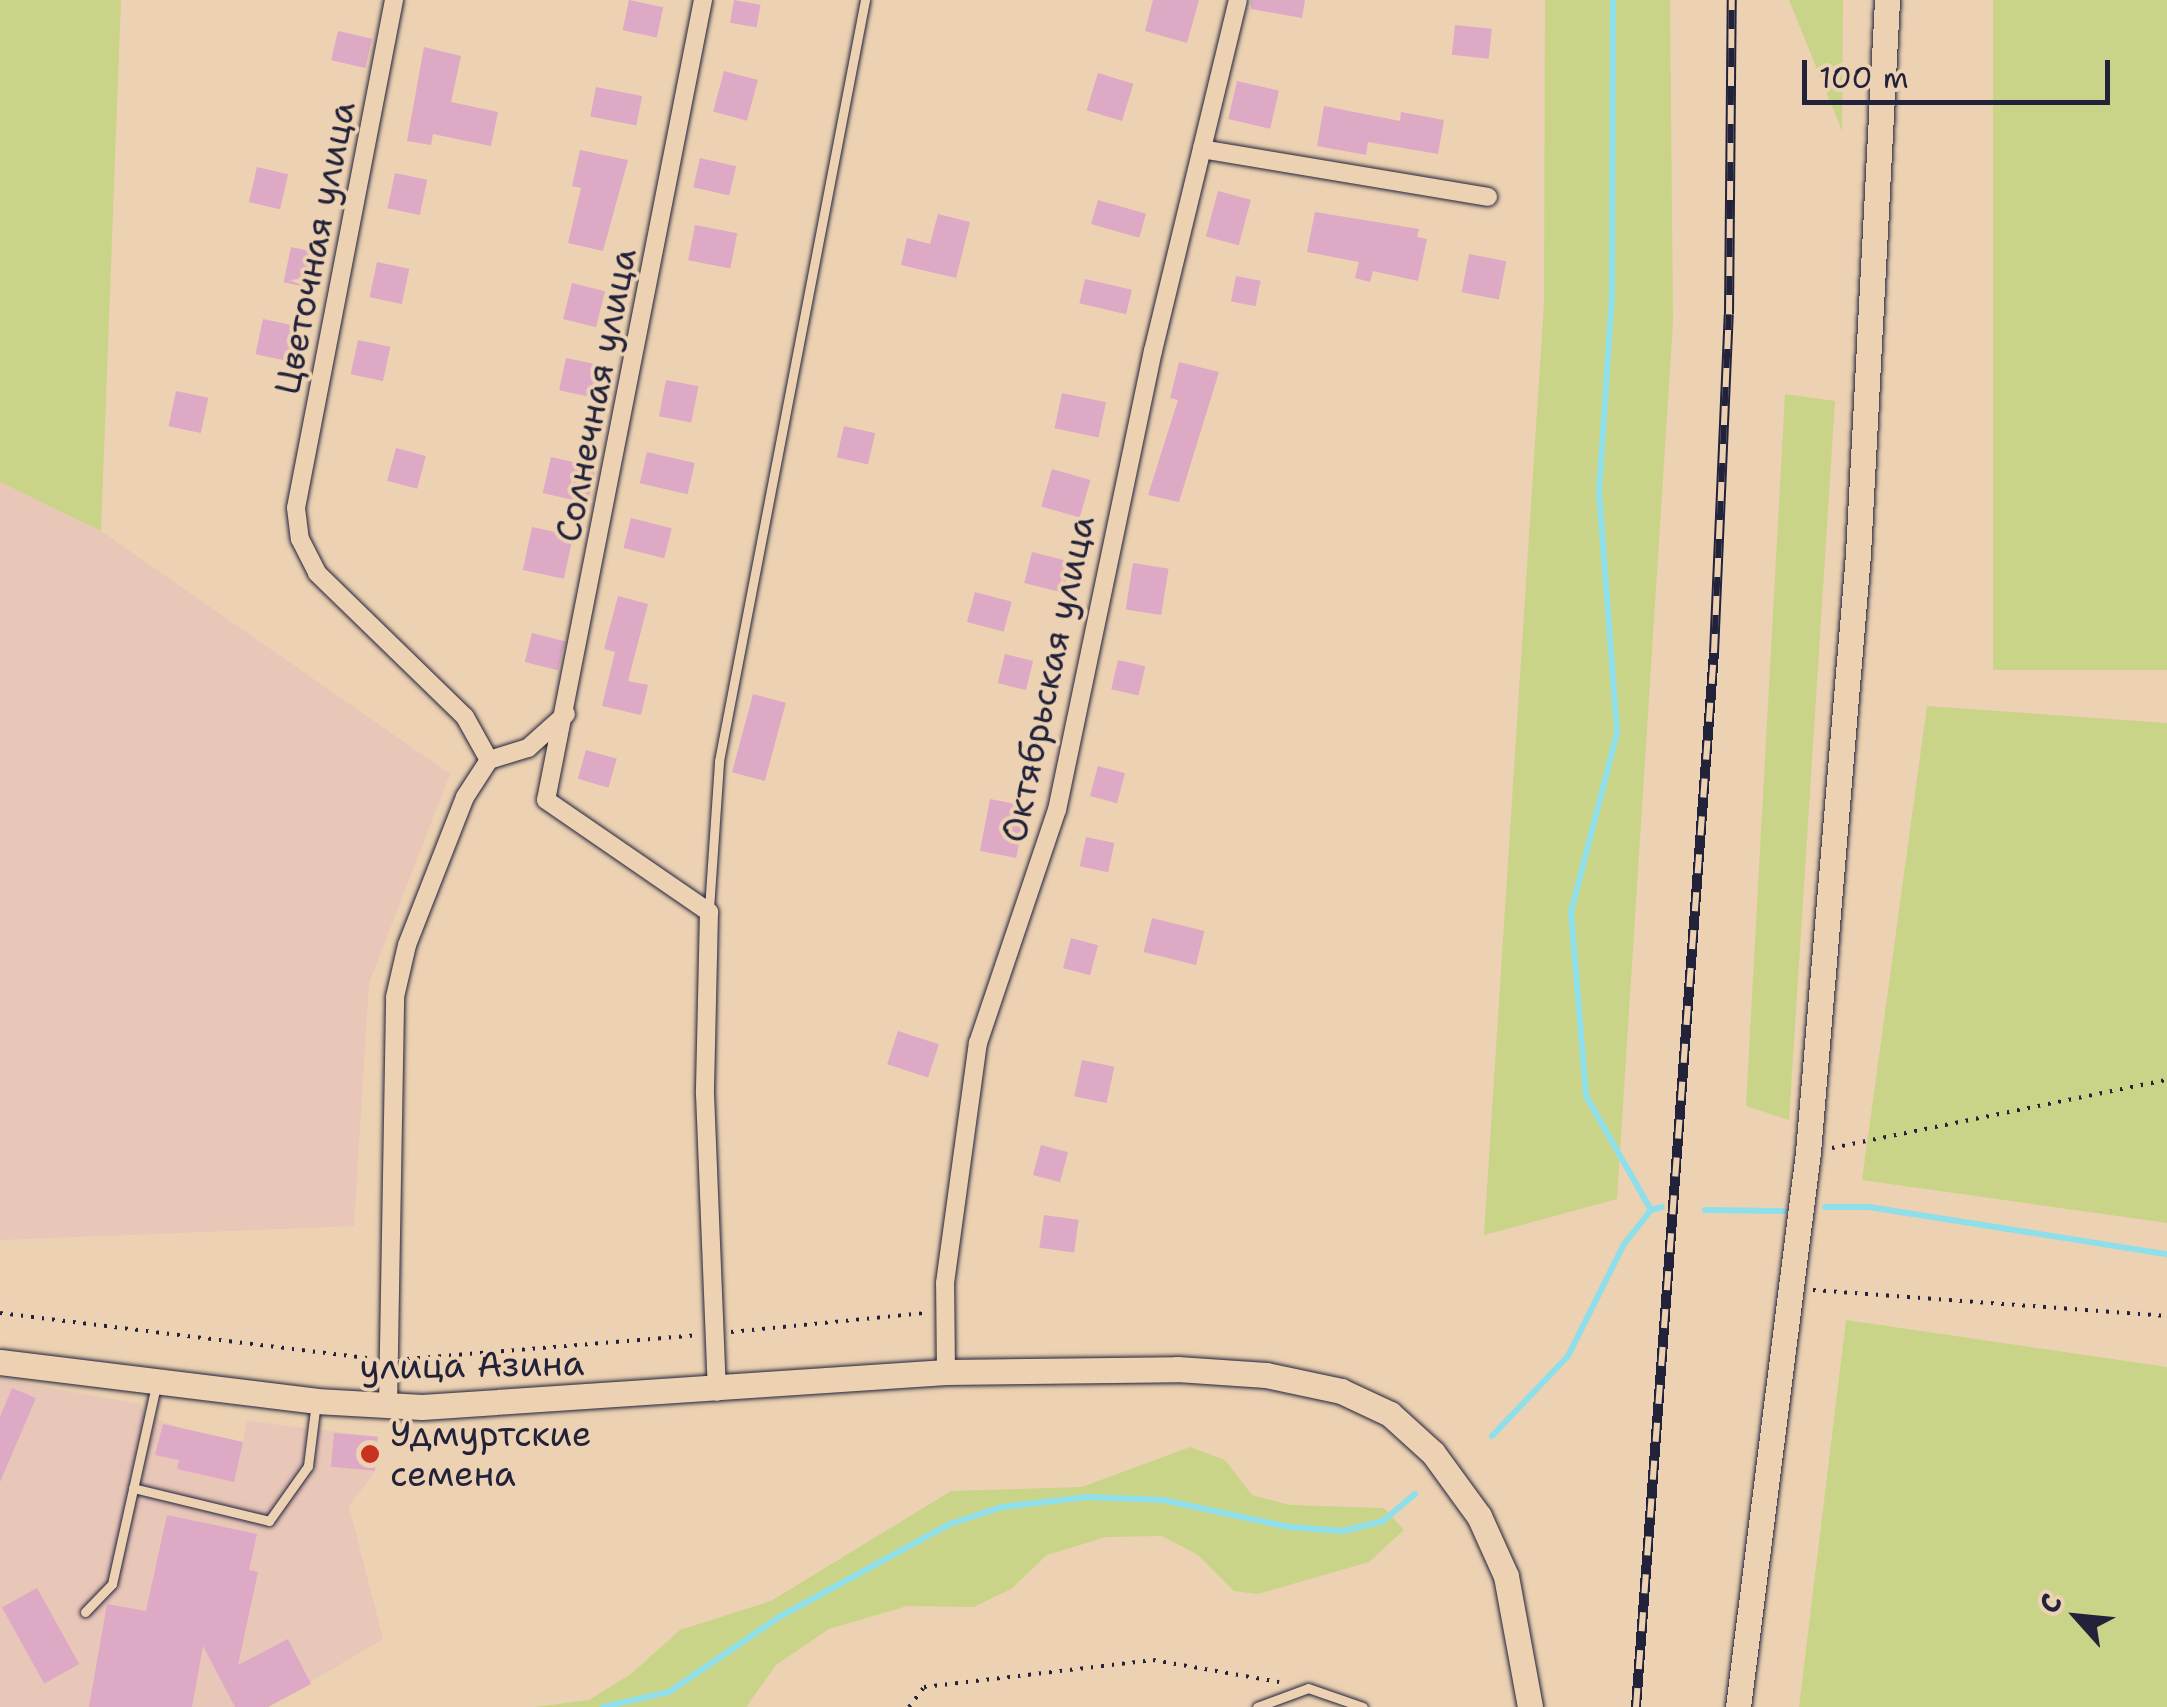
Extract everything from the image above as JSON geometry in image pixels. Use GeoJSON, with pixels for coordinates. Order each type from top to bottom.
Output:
{"type":"FeatureCollection","features":[{"type":"Feature","properties":{"kind":"street","name":"Цветочная улица"},"geometry":{"type":"LineString","coordinates":[[394,0],[296,508],[300,539],[317,574],[465,717],[489,760]]}},
{"type":"Feature","properties":{"kind":"street","name":"Солнечная улица"},"geometry":{"type":"LineString","coordinates":[[704,0],[546,800],[709,912]]}},
{"type":"Feature","properties":{"kind":"street","name":"Октябрьская улица"},"geometry":{"type":"LineString","coordinates":[[946,1372],[945,1310],[978,1043],[1057,810],[1238,0]]}},
{"type":"Feature","properties":{"kind":"street"},"geometry":{"type":"LineString","coordinates":[[1738,1707],[1808,1152],[1858,554],[1886,0]]}},
{"type":"Feature","properties":{"kind":"street"},"geometry":{"type":"LineString","coordinates":[[1202,149],[1488,197]]}},
{"type":"Feature","properties":{"kind":"street"},"geometry":{"type":"LineString","coordinates":[[388,1406],[395,997],[406,945],[458,816],[489,760],[528,748],[566,713]]}},
{"type":"Feature","properties":{"kind":"street"},"geometry":{"type":"LineString","coordinates":[[709,912],[704,1094],[718,1392]]}},
{"type":"Feature","properties":{"kind":"street","name":"улица Азина"},"geometry":{"type":"LineString","coordinates":[[0,1362],[316,1401],[388,1406],[718,1392],[946,1372],[1266,1375],[1342,1391],[1390,1414],[1433,1453],[1478,1516],[1506,1576],[1530,1707]]}},
{"type":"Feature","properties":{"kind":"lane"},"geometry":{"type":"LineString","coordinates":[[709,912],[719,761],[866,0]]}},
{"type":"Feature","properties":{"kind":"lane"},"geometry":{"type":"LineString","coordinates":[[85,1612],[112,1584],[157,1382]]}},
{"type":"Feature","properties":{"kind":"lane"},"geometry":{"type":"LineString","coordinates":[[133,1488],[269,1522],[308,1466],[316,1401]]}},
{"type":"Feature","properties":{"kind":"lane"},"geometry":{"type":"LineString","coordinates":[[1257,1707],[1308,1688],[1363,1707]]}},
{"type":"Feature","properties":{"kind":"path"},"geometry":{"type":"LineString","coordinates":[[1808,1152],[2167,1080]]}},
{"type":"Feature","properties":{"kind":"path"},"geometry":{"type":"LineString","coordinates":[[1792,1288],[2167,1316]]}},
{"type":"Feature","properties":{"kind":"path"},"geometry":{"type":"LineString","coordinates":[[0,1313],[389,1361],[945,1310]]}},
{"type":"Feature","properties":{"kind":"path"},"geometry":{"type":"LineString","coordinates":[[909,1707],[924,1686],[1153,1660],[1308,1688]]}},
{"type":"Feature","properties":{"kind":"shaded area"},"geometry":{"type":"Polygon","coordinates":[[[0,482],[101,531],[450,774],[369,983],[354,1226],[0,1240],[0,482]]]}},
{"type":"Feature","properties":{"kind":"shaded area"},"geometry":{"type":"Polygon","coordinates":[[[0,1379],[140,1404],[146,1415],[178,1427],[243,1442],[247,1421],[378,1437],[375,1471],[349,1506],[383,1639],[268,1707],[0,1707],[0,1379]]]}},
{"type":"Feature","properties":{"kind":"green space"},"geometry":{"type":"Polygon","coordinates":[[[0,0],[121,0],[101,531],[0,482],[0,0]]]}},
{"type":"Feature","properties":{"kind":"green space"},"geometry":{"type":"Polygon","coordinates":[[[1545,0],[1670,0],[1673,322],[1617,1199],[1484,1235],[1544,303],[1545,0]]]}},
{"type":"Feature","properties":{"kind":"green space"},"geometry":{"type":"Polygon","coordinates":[[[1789,0],[1843,0],[1842,131],[1789,0]]]}},
{"type":"Feature","properties":{"kind":"green space"},"geometry":{"type":"Polygon","coordinates":[[[1993,0],[2167,0],[2167,670],[1993,670],[1993,0]]]}},
{"type":"Feature","properties":{"kind":"green space"},"geometry":{"type":"Polygon","coordinates":[[[1785,394],[1835,401],[1789,1120],[1746,1106],[1785,394]]]}},
{"type":"Feature","properties":{"kind":"green space"},"geometry":{"type":"Polygon","coordinates":[[[1927,706],[2167,723],[2167,1223],[1862,1180],[1927,706]]]}},
{"type":"Feature","properties":{"kind":"green space"},"geometry":{"type":"Polygon","coordinates":[[[1846,1320],[2167,1367],[2167,1707],[1799,1707],[1846,1320]]]}},
{"type":"Feature","properties":{"kind":"green space"},"geometry":{"type":"Polygon","coordinates":[[[1190,1447],[1225,1460],[1252,1495],[1290,1505],[1384,1508],[1404,1530],[1369,1562],[1258,1594],[1234,1591],[1198,1555],[1162,1536],[1106,1537],[1047,1555],[1011,1589],[974,1607],[907,1606],[829,1629],[776,1665],[746,1707],[535,1707],[589,1700],[631,1674],[680,1630],[771,1601],[951,1491],[1082,1487],[1190,1447]]]}},
{"type":"Feature","properties":{"kind":"building"},"geometry":{"type":"Polygon","coordinates":[[[629,0],[663,7],[657,38],[623,30],[629,0]]]}},
{"type":"Feature","properties":{"kind":"building"},"geometry":{"type":"Polygon","coordinates":[[[734,0],[761,5],[757,27],[730,23],[734,0]]]}},
{"type":"Feature","properties":{"kind":"building"},"geometry":{"type":"Polygon","coordinates":[[[1153,0],[1199,0],[1187,43],[1145,31],[1153,0]]]}},
{"type":"Feature","properties":{"kind":"building"},"geometry":{"type":"Polygon","coordinates":[[[1251,0],[1305,0],[1302,18],[1251,9],[1251,0]]]}},
{"type":"Feature","properties":{"kind":"building"},"geometry":{"type":"Polygon","coordinates":[[[1455,25],[1492,29],[1489,59],[1452,55],[1455,25]]]}},
{"type":"Feature","properties":{"kind":"building"},"geometry":{"type":"Polygon","coordinates":[[[338,31],[372,39],[365,68],[331,60],[338,31]]]}},
{"type":"Feature","properties":{"kind":"building"},"geometry":{"type":"Polygon","coordinates":[[[424,47],[461,56],[451,102],[498,112],[491,146],[433,134],[431,145],[407,141],[424,47]]]}},
{"type":"Feature","properties":{"kind":"building"},"geometry":{"type":"Polygon","coordinates":[[[724,71],[758,80],[747,121],[713,112],[724,71]]]}},
{"type":"Feature","properties":{"kind":"building"},"geometry":{"type":"Polygon","coordinates":[[[1098,73],[1133,84],[1122,121],[1087,110],[1098,73]]]}},
{"type":"Feature","properties":{"kind":"building"},"geometry":{"type":"Polygon","coordinates":[[[1237,81],[1279,91],[1270,129],[1228,119],[1237,81]]]}},
{"type":"Feature","properties":{"kind":"building"},"geometry":{"type":"Polygon","coordinates":[[[596,87],[642,96],[636,125],[590,116],[596,87]]]}},
{"type":"Feature","properties":{"kind":"building"},"geometry":{"type":"Polygon","coordinates":[[[1324,106],[1400,121],[1401,112],[1444,120],[1438,154],[1368,142],[1366,155],[1317,146],[1324,106]]]}},
{"type":"Feature","properties":{"kind":"building"},"geometry":{"type":"Polygon","coordinates":[[[580,150],[628,160],[603,251],[568,243],[581,188],[572,186],[580,150]]]}},
{"type":"Feature","properties":{"kind":"building"},"geometry":{"type":"Polygon","coordinates":[[[700,158],[736,166],[729,196],[693,187],[700,158]]]}},
{"type":"Feature","properties":{"kind":"building"},"geometry":{"type":"Polygon","coordinates":[[[257,167],[288,174],[280,209],[249,202],[257,167]]]}},
{"type":"Feature","properties":{"kind":"building"},"geometry":{"type":"Polygon","coordinates":[[[395,173],[427,180],[420,215],[388,208],[395,173]]]}},
{"type":"Feature","properties":{"kind":"building"},"geometry":{"type":"Polygon","coordinates":[[[1218,191],[1251,200],[1239,245],[1206,236],[1218,191]]]}},
{"type":"Feature","properties":{"kind":"building"},"geometry":{"type":"Polygon","coordinates":[[[1098,200],[1146,214],[1139,238],[1091,224],[1098,200]]]}},
{"type":"Feature","properties":{"kind":"building"},"geometry":{"type":"Polygon","coordinates":[[[1315,212],[1419,229],[1417,237],[1427,239],[1418,281],[1373,271],[1370,282],[1355,278],[1359,262],[1307,252],[1315,212]]]}},
{"type":"Feature","properties":{"kind":"building"},"geometry":{"type":"Polygon","coordinates":[[[938,214],[970,222],[956,278],[901,265],[907,238],[930,244],[938,214]]]}},
{"type":"Feature","properties":{"kind":"building"},"geometry":{"type":"Polygon","coordinates":[[[695,225],[737,233],[730,269],[688,260],[695,225]]]}},
{"type":"Feature","properties":{"kind":"building"},"geometry":{"type":"Polygon","coordinates":[[[291,247],[323,254],[316,289],[284,282],[291,247]]]}},
{"type":"Feature","properties":{"kind":"building"},"geometry":{"type":"Polygon","coordinates":[[[1469,254],[1506,261],[1499,300],[1462,292],[1469,254]]]}},
{"type":"Feature","properties":{"kind":"building"},"geometry":{"type":"Polygon","coordinates":[[[377,262],[409,269],[402,304],[370,297],[377,262]]]}},
{"type":"Feature","properties":{"kind":"building"},"geometry":{"type":"Polygon","coordinates":[[[1236,276],[1261,281],[1256,306],[1231,302],[1236,276]]]}},
{"type":"Feature","properties":{"kind":"building"},"geometry":{"type":"Polygon","coordinates":[[[1085,279],[1132,290],[1126,314],[1079,303],[1085,279]]]}},
{"type":"Feature","properties":{"kind":"building"},"geometry":{"type":"Polygon","coordinates":[[[572,283],[605,291],[596,327],[563,319],[572,283]]]}},
{"type":"Feature","properties":{"kind":"building"},"geometry":{"type":"Polygon","coordinates":[[[263,319],[295,326],[288,361],[256,354],[263,319]]]}},
{"type":"Feature","properties":{"kind":"building"},"geometry":{"type":"Polygon","coordinates":[[[358,340],[390,347],[383,381],[351,374],[358,340]]]}},
{"type":"Feature","properties":{"kind":"building"},"geometry":{"type":"Polygon","coordinates":[[[566,358],[598,365],[591,397],[559,390],[566,358]]]}},
{"type":"Feature","properties":{"kind":"building"},"geometry":{"type":"Polygon","coordinates":[[[1179,362],[1219,372],[1179,502],[1148,495],[1178,400],[1170,398],[1179,362]]]}},
{"type":"Feature","properties":{"kind":"building"},"geometry":{"type":"Polygon","coordinates":[[[666,380],[698,386],[691,423],[659,416],[666,380]]]}},
{"type":"Feature","properties":{"kind":"building"},"geometry":{"type":"Polygon","coordinates":[[[176,391],[208,398],[201,433],[169,426],[176,391]]]}},
{"type":"Feature","properties":{"kind":"building"},"geometry":{"type":"Polygon","coordinates":[[[1062,393],[1106,402],[1099,438],[1055,428],[1062,393]]]}},
{"type":"Feature","properties":{"kind":"building"},"geometry":{"type":"Polygon","coordinates":[[[844,426],[875,433],[868,464],[837,457],[844,426]]]}},
{"type":"Feature","properties":{"kind":"building"},"geometry":{"type":"Polygon","coordinates":[[[396,448],[426,456],[417,489],[387,481],[396,448]]]}},
{"type":"Feature","properties":{"kind":"building"},"geometry":{"type":"Polygon","coordinates":[[[647,452],[695,463],[688,494],[640,483],[647,452]]]}},
{"type":"Feature","properties":{"kind":"building"},"geometry":{"type":"Polygon","coordinates":[[[551,457],[596,467],[587,503],[543,493],[551,457]]]}},
{"type":"Feature","properties":{"kind":"building"},"geometry":{"type":"Polygon","coordinates":[[[1052,469],[1090,480],[1080,518],[1041,506],[1052,469]]]}},
{"type":"Feature","properties":{"kind":"building"},"geometry":{"type":"Polygon","coordinates":[[[631,518],[672,528],[664,558],[624,548],[631,518]]]}},
{"type":"Feature","properties":{"kind":"building"},"geometry":{"type":"Polygon","coordinates":[[[532,527],[573,536],[564,579],[523,570],[532,527]]]}},
{"type":"Feature","properties":{"kind":"building"},"geometry":{"type":"Polygon","coordinates":[[[1032,552],[1071,562],[1063,593],[1024,583],[1032,552]]]}},
{"type":"Feature","properties":{"kind":"building"},"geometry":{"type":"Polygon","coordinates":[[[1133,563],[1169,569],[1161,615],[1126,609],[1133,563]]]}},
{"type":"Feature","properties":{"kind":"building"},"geometry":{"type":"Polygon","coordinates":[[[975,592],[1012,602],[1004,632],[967,622],[975,592]]]}},
{"type":"Feature","properties":{"kind":"building"},"geometry":{"type":"Polygon","coordinates":[[[618,596],[648,604],[628,681],[648,685],[641,715],[602,706],[615,652],[604,649],[618,596]]]}},
{"type":"Feature","properties":{"kind":"building"},"geometry":{"type":"Polygon","coordinates":[[[532,633],[565,641],[558,670],[525,662],[532,633]]]}},
{"type":"Feature","properties":{"kind":"building"},"geometry":{"type":"Polygon","coordinates":[[[1005,654],[1033,661],[1026,690],[998,683],[1005,654]]]}},
{"type":"Feature","properties":{"kind":"building"},"geometry":{"type":"Polygon","coordinates":[[[1118,660],[1145,666],[1139,696],[1111,689],[1118,660]]]}},
{"type":"Feature","properties":{"kind":"building"},"geometry":{"type":"Polygon","coordinates":[[[753,694],[786,703],[765,781],[732,772],[753,694]]]}},
{"type":"Feature","properties":{"kind":"building"},"geometry":{"type":"Polygon","coordinates":[[[586,750],[617,759],[608,788],[578,779],[586,750]]]}},
{"type":"Feature","properties":{"kind":"building"},"geometry":{"type":"Polygon","coordinates":[[[1098,766],[1125,773],[1117,803],[1090,796],[1098,766]]]}},
{"type":"Feature","properties":{"kind":"building"},"geometry":{"type":"Polygon","coordinates":[[[990,799],[1026,806],[1016,858],[980,851],[990,799]]]}},
{"type":"Feature","properties":{"kind":"building"},"geometry":{"type":"Polygon","coordinates":[[[1086,837],[1114,843],[1108,872],[1080,866],[1086,837]]]}},
{"type":"Feature","properties":{"kind":"building"},"geometry":{"type":"Polygon","coordinates":[[[1152,918],[1204,931],[1196,965],[1144,952],[1152,918]]]}},
{"type":"Feature","properties":{"kind":"building"},"geometry":{"type":"Polygon","coordinates":[[[1071,938],[1098,945],[1090,975],[1063,968],[1071,938]]]}},
{"type":"Feature","properties":{"kind":"building"},"geometry":{"type":"Polygon","coordinates":[[[898,1031],[939,1044],[928,1078],[887,1064],[898,1031]]]}},
{"type":"Feature","properties":{"kind":"building"},"geometry":{"type":"Polygon","coordinates":[[[1082,1060],[1114,1067],[1107,1103],[1074,1096],[1082,1060]]]}},
{"type":"Feature","properties":{"kind":"building"},"geometry":{"type":"Polygon","coordinates":[[[1041,1145],[1068,1152],[1060,1182],[1033,1175],[1041,1145]]]}},
{"type":"Feature","properties":{"kind":"building"},"geometry":{"type":"Polygon","coordinates":[[[1044,1215],[1079,1220],[1074,1253],[1039,1248],[1044,1215]]]}},
{"type":"Feature","properties":{"kind":"building"},"geometry":{"type":"Polygon","coordinates":[[[12,1388],[36,1398],[0,1482],[0,1417],[12,1388]]]}},
{"type":"Feature","properties":{"kind":"building"},"geometry":{"type":"Polygon","coordinates":[[[163,1424],[243,1442],[234,1482],[177,1469],[179,1460],[155,1455],[163,1424]]]}},
{"type":"Feature","properties":{"kind":"building"},"geometry":{"type":"Polygon","coordinates":[[[334,1433],[378,1437],[375,1471],[331,1467],[334,1433]]]}},
{"type":"Feature","properties":{"kind":"building"},"geometry":{"type":"Polygon","coordinates":[[[167,1515],[257,1534],[249,1570],[258,1572],[238,1665],[288,1639],[311,1684],[268,1707],[235,1707],[203,1646],[192,1707],[89,1707],[107,1604],[146,1611],[167,1515]]]}},
{"type":"Feature","properties":{"kind":"building"},"geometry":{"type":"Polygon","coordinates":[[[37,1588],[79,1664],[44,1683],[2,1607],[37,1588]]]}},
{"type":"Feature","properties":{"kind":"waterway"},"geometry":{"type":"LineString","coordinates":[[1613,0],[1612,296],[1599,492],[1617,733],[1571,912],[1586,1096],[1651,1210]]}},
{"type":"Feature","properties":{"kind":"waterway"},"geometry":{"type":"LineString","coordinates":[[1492,1436],[1568,1356],[1624,1244],[1651,1210],[1662,1207]]}},
{"type":"Feature","properties":{"kind":"waterway"},"geometry":{"type":"LineString","coordinates":[[1825,1207],[1869,1207],[2167,1254]]}},
{"type":"Feature","properties":{"kind":"waterway"},"geometry":{"type":"LineString","coordinates":[[1705,1210],[1784,1211]]}},
{"type":"Feature","properties":{"kind":"waterway"},"geometry":{"type":"LineString","coordinates":[[603,1707],[669,1692],[781,1616],[950,1524],[1002,1507],[1087,1497],[1163,1500],[1289,1527],[1343,1531],[1383,1521],[1415,1494]]}},
{"type":"Feature","properties":{"kind":"railway"},"geometry":{"type":"LineString","coordinates":[[1636,1707],[1714,653],[1729,314],[1732,0]]}},
{"type":"Feature","properties":{"kind":"place","name":"Удмуртские семена"},"geometry":{"type":"Point","coordinates":[370,1454]}}]}
